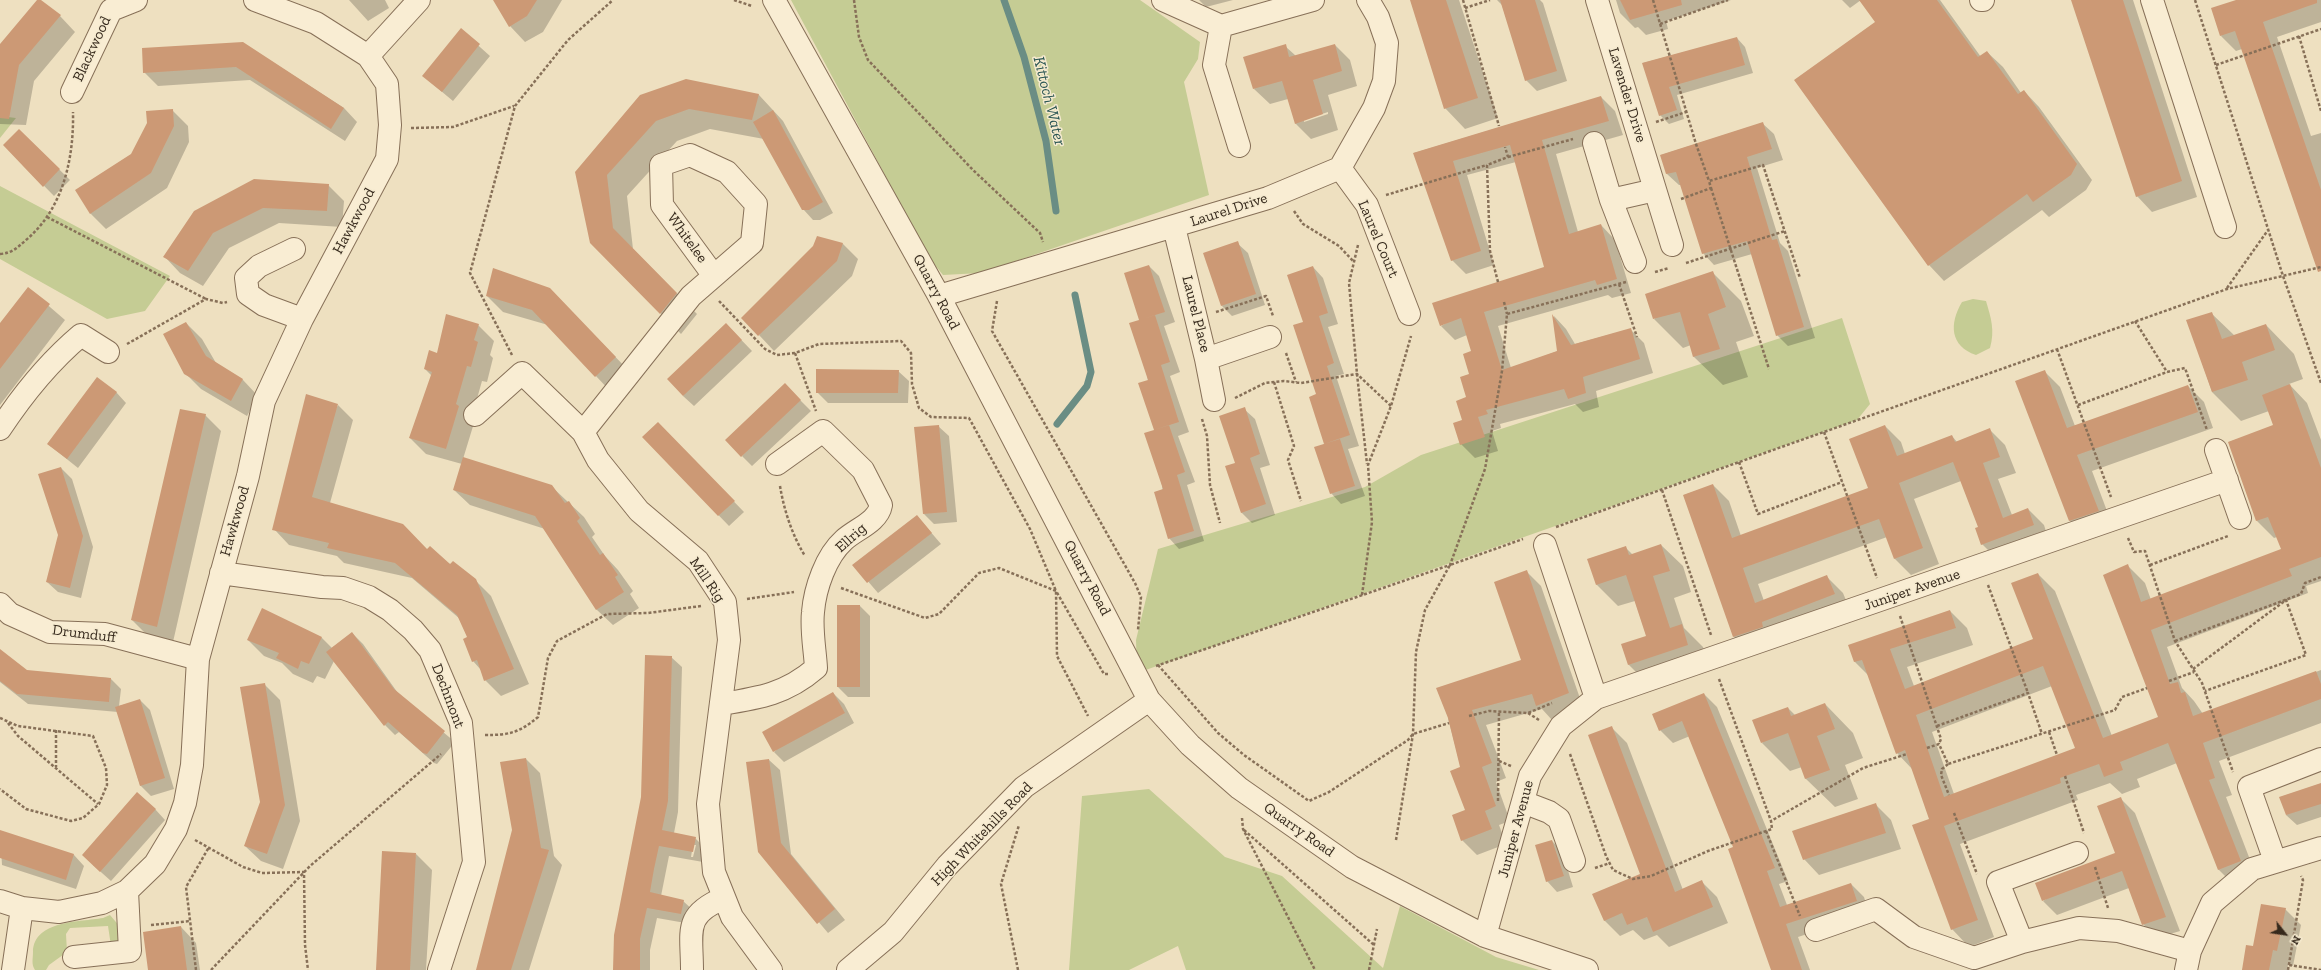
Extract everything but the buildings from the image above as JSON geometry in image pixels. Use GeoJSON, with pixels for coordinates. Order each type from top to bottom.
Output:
{"type":"FeatureCollection","features":[{"type":"Feature","properties":{"kind":"street","name":"Blackwood"},"geometry":{"type":"LineString","coordinates":[[72,92],[111,10],[136,0]]}},
{"type":"Feature","properties":{"kind":"street"},"geometry":{"type":"LineString","coordinates":[[255,0],[316,23],[368,56],[419,0]]}},
{"type":"Feature","properties":{"kind":"street","name":"Quarry Road"},"geometry":{"type":"LineString","coordinates":[[774,0],[939,296],[1149,700],[1190,745],[1239,788],[1352,867],[1486,936],[1587,970]]}},
{"type":"Feature","properties":{"kind":"street"},"geometry":{"type":"LineString","coordinates":[[1163,0],[1221,26],[1313,0]]}},
{"type":"Feature","properties":{"kind":"street"},"geometry":{"type":"LineString","coordinates":[[1340,168],[1374,108],[1384,81],[1387,43],[1378,17],[1368,0]]}},
{"type":"Feature","properties":{"kind":"street","name":"Lavender Drive"},"geometry":{"type":"LineString","coordinates":[[1597,0],[1638,128],[1657,198],[1672,245]]}},
{"type":"Feature","properties":{"kind":"street"},"geometry":{"type":"LineString","coordinates":[[2152,0],[2225,226]]}},
{"type":"Feature","properties":{"kind":"street"},"geometry":{"type":"LineString","coordinates":[[1221,26],[1214,65],[1239,146]]}},
{"type":"Feature","properties":{"kind":"street","name":"Hawkwood"},"geometry":{"type":"LineString","coordinates":[[0,901],[22,908],[59,912],[102,903],[127,891],[155,864],[176,828],[185,803],[192,765],[198,659],[220,573],[248,476],[264,401],[302,319],[386,159],[390,125],[386,84],[368,56]]}},
{"type":"Feature","properties":{"kind":"street"},"geometry":{"type":"LineString","coordinates":[[1594,143],[1611,200],[1638,269]]}},
{"type":"Feature","properties":{"kind":"street","name":"Whitelee"},"geometry":{"type":"LineString","coordinates":[[583,432],[691,296],[752,243],[756,204],[727,172],[690,155],[661,165],[662,205],[709,280]]}},
{"type":"Feature","properties":{"kind":"street","name":"Laurel Drive"},"geometry":{"type":"LineString","coordinates":[[939,296],[1174,227],[1288,189],[1340,168]]}},
{"type":"Feature","properties":{"kind":"street","name":"Laurel Court"},"geometry":{"type":"LineString","coordinates":[[1340,168],[1364,202],[1409,314]]}},
{"type":"Feature","properties":{"kind":"street"},"geometry":{"type":"LineString","coordinates":[[1611,200],[1657,198]]}},
{"type":"Feature","properties":{"kind":"street","name":"Laurel Place"},"geometry":{"type":"LineString","coordinates":[[1174,227],[1206,359],[1270,337]]}},
{"type":"Feature","properties":{"kind":"street"},"geometry":{"type":"LineString","coordinates":[[294,249],[259,266],[246,278],[248,294],[264,305],[302,319]]}},
{"type":"Feature","properties":{"kind":"street"},"geometry":{"type":"LineString","coordinates":[[0,429],[17,402],[59,353],[81,335],[108,352]]}},
{"type":"Feature","properties":{"kind":"street"},"geometry":{"type":"LineString","coordinates":[[1206,359],[1215,404]]}},
{"type":"Feature","properties":{"kind":"street"},"geometry":{"type":"LineString","coordinates":[[475,415],[522,373]]}},
{"type":"Feature","properties":{"kind":"street","name":"Mill Rig"},"geometry":{"type":"LineString","coordinates":[[522,373],[583,432],[598,460],[639,511],[698,561],[725,602],[729,640],[708,804],[714,872],[732,917],[771,970]]}},
{"type":"Feature","properties":{"kind":"street"},"geometry":{"type":"LineString","coordinates":[[777,464],[823,431]]}},
{"type":"Feature","properties":{"kind":"street","name":"Ellrig"},"geometry":{"type":"LineString","coordinates":[[721,704],[766,697],[802,680],[816,668],[813,612],[821,580],[831,556],[840,546],[877,514],[881,505],[863,470],[823,431]]}},
{"type":"Feature","properties":{"kind":"street"},"geometry":{"type":"LineString","coordinates":[[2216,450],[2240,518]]}},
{"type":"Feature","properties":{"kind":"street","name":"Juniper Avenue"},"geometry":{"type":"LineString","coordinates":[[1486,936],[1530,776],[1561,726],[1596,698],[2227,480]]}},
{"type":"Feature","properties":{"kind":"street"},"geometry":{"type":"LineString","coordinates":[[1541,537],[1596,698]]}},
{"type":"Feature","properties":{"kind":"street","name":"Dechmont"},"geometry":{"type":"LineString","coordinates":[[220,573],[322,587],[343,588],[370,597],[390,610],[413,630],[430,650],[461,723],[474,862],[440,970]]}},
{"type":"Feature","properties":{"kind":"street","name":"Drumduff"},"geometry":{"type":"LineString","coordinates":[[0,604],[10,614],[50,632],[105,634],[198,659]]}},
{"type":"Feature","properties":{"kind":"street","name":"High Whitehills Road"},"geometry":{"type":"LineString","coordinates":[[848,970],[893,932],[947,866],[1024,787],[1149,700]]}},
{"type":"Feature","properties":{"kind":"street"},"geometry":{"type":"LineString","coordinates":[[2284,858],[2249,787],[2321,759]]}},
{"type":"Feature","properties":{"kind":"street"},"geometry":{"type":"LineString","coordinates":[[1523,802],[1549,812],[1558,819],[1574,861]]}},
{"type":"Feature","properties":{"kind":"street"},"geometry":{"type":"LineString","coordinates":[[1816,930],[1876,909],[1914,937],[1974,958],[2022,942],[2079,928],[2108,930],[2188,961],[2212,903],[2252,869],[2284,858],[2321,848]]}},
{"type":"Feature","properties":{"kind":"street"},"geometry":{"type":"LineString","coordinates":[[2022,942],[1998,882],[2077,853]]}},
{"type":"Feature","properties":{"kind":"street"},"geometry":{"type":"LineString","coordinates":[[74,957],[130,951],[127,891]]}},
{"type":"Feature","properties":{"kind":"street"},"geometry":{"type":"LineString","coordinates":[[692,970],[692,926],[696,915],[705,906],[724,898]]}},
{"type":"Feature","properties":{"kind":"street"},"geometry":{"type":"LineString","coordinates":[[13,970],[22,908]]}},
{"type":"Feature","properties":{"kind":"path"},"geometry":{"type":"LineString","coordinates":[[522,373],[470,272],[515,106],[568,40],[613,0]]}},
{"type":"Feature","properties":{"kind":"path"},"geometry":{"type":"LineString","coordinates":[[854,0],[859,37],[868,60],[967,165],[1040,233],[1053,263]]}},
{"type":"Feature","properties":{"kind":"path"},"geometry":{"type":"LineString","coordinates":[[1463,0],[1499,126]]}},
{"type":"Feature","properties":{"kind":"path"},"geometry":{"type":"LineString","coordinates":[[1465,8],[1490,0]]}},
{"type":"Feature","properties":{"kind":"path"},"geometry":{"type":"LineString","coordinates":[[1653,0],[1686,112],[1769,369]]}},
{"type":"Feature","properties":{"kind":"path"},"geometry":{"type":"LineString","coordinates":[[1660,24],[1728,0]]}},
{"type":"Feature","properties":{"kind":"path"},"geometry":{"type":"LineString","coordinates":[[2195,0],[2283,276],[2321,383]]}},
{"type":"Feature","properties":{"kind":"path"},"geometry":{"type":"LineString","coordinates":[[2216,65],[2321,28]]}},
{"type":"Feature","properties":{"kind":"path"},"geometry":{"type":"LineString","coordinates":[[2299,36],[2321,111]]}},
{"type":"Feature","properties":{"kind":"path"},"geometry":{"type":"LineString","coordinates":[[0,254],[10,253],[38,230],[59,197],[66,176],[73,127],[72,92]]}},
{"type":"Feature","properties":{"kind":"path"},"geometry":{"type":"LineString","coordinates":[[411,128],[453,127],[515,106]]}},
{"type":"Feature","properties":{"kind":"path"},"geometry":{"type":"LineString","coordinates":[[1638,128],[1686,112]]}},
{"type":"Feature","properties":{"kind":"path"},"geometry":{"type":"LineString","coordinates":[[1364,202],[1487,166],[1508,157],[1505,147]]}},
{"type":"Feature","properties":{"kind":"path"},"geometry":{"type":"LineString","coordinates":[[1709,181],[1763,165],[1800,278]]}},
{"type":"Feature","properties":{"kind":"path"},"geometry":{"type":"LineString","coordinates":[[1487,166],[1490,251],[1498,282]]}},
{"type":"Feature","properties":{"kind":"path"},"geometry":{"type":"LineString","coordinates":[[1657,198],[1711,188]]}},
{"type":"Feature","properties":{"kind":"path"},"geometry":{"type":"LineString","coordinates":[[1288,189],[1294,212],[1303,224],[1339,246],[1354,262]]}},
{"type":"Feature","properties":{"kind":"path"},"geometry":{"type":"LineString","coordinates":[[47,217],[206,299],[223,303],[248,294]]}},
{"type":"Feature","properties":{"kind":"path"},"geometry":{"type":"LineString","coordinates":[[2227,289],[2268,230]]}},
{"type":"Feature","properties":{"kind":"path"},"geometry":{"type":"LineString","coordinates":[[1678,265],[1785,231]]}},
{"type":"Feature","properties":{"kind":"path"},"geometry":{"type":"LineString","coordinates":[[1359,241],[1349,283],[1357,374],[1368,465],[1372,522],[1362,595]]}},
{"type":"Feature","properties":{"kind":"path"},"geometry":{"type":"LineString","coordinates":[[709,280],[765,349],[777,356],[795,353],[819,344],[901,342],[911,353],[912,384],[919,408],[931,417],[968,418],[1030,529],[1056,591],[1104,674],[1136,673],[1158,666],[1450,565],[1541,537],[1739,462],[2227,289],[2321,267]]}},
{"type":"Feature","properties":{"kind":"path"},"geometry":{"type":"LineString","coordinates":[[1507,314],[1619,284],[1638,269],[1671,268]]}},
{"type":"Feature","properties":{"kind":"path"},"geometry":{"type":"LineString","coordinates":[[1002,278],[1002,287],[994,311],[992,331],[1135,583],[1141,597],[1138,635]]}},
{"type":"Feature","properties":{"kind":"path"},"geometry":{"type":"LineString","coordinates":[[1619,284],[1637,337]]}},
{"type":"Feature","properties":{"kind":"path"},"geometry":{"type":"LineString","coordinates":[[108,352],[142,337],[206,299]]}},
{"type":"Feature","properties":{"kind":"path"},"geometry":{"type":"LineString","coordinates":[[1396,840],[1413,734],[1416,652],[1426,610],[1450,565],[1485,469],[1502,372],[1507,314],[1504,302]]}},
{"type":"Feature","properties":{"kind":"path"},"geometry":{"type":"LineString","coordinates":[[1368,465],[1391,406],[1411,340],[1409,314]]}},
{"type":"Feature","properties":{"kind":"path"},"geometry":{"type":"LineString","coordinates":[[2135,321],[2167,372]]}},
{"type":"Feature","properties":{"kind":"path"},"geometry":{"type":"LineString","coordinates":[[2057,349],[2118,518]]}},
{"type":"Feature","properties":{"kind":"path"},"geometry":{"type":"LineString","coordinates":[[795,353],[823,431]]}},
{"type":"Feature","properties":{"kind":"path"},"geometry":{"type":"LineString","coordinates":[[2078,405],[2167,372],[2185,368],[2208,430]]}},
{"type":"Feature","properties":{"kind":"path"},"geometry":{"type":"LineString","coordinates":[[1220,523],[1210,485],[1207,436],[1215,404],[1244,395],[1264,383],[1301,383],[1357,374]]}},
{"type":"Feature","properties":{"kind":"path"},"geometry":{"type":"LineString","coordinates":[[1357,374],[1391,406]]}},
{"type":"Feature","properties":{"kind":"path"},"geometry":{"type":"LineString","coordinates":[[1274,382],[1294,446],[1288,460],[1301,501]]}},
{"type":"Feature","properties":{"kind":"path"},"geometry":{"type":"LineString","coordinates":[[1824,432],[1842,482],[1889,597],[1937,726],[1941,739],[1939,744],[1948,764]]}},
{"type":"Feature","properties":{"kind":"path"},"geometry":{"type":"LineString","coordinates":[[1739,462],[1758,514],[1842,482]]}},
{"type":"Feature","properties":{"kind":"path"},"geometry":{"type":"LineString","coordinates":[[777,464],[784,506],[798,545],[821,580],[925,618],[939,614],[979,573],[999,568],[1056,591]]}},
{"type":"Feature","properties":{"kind":"path"},"geometry":{"type":"LineString","coordinates":[[1528,713],[1557,732],[1566,745],[1606,856],[1613,870],[1634,879],[1651,876],[1708,851],[1772,829],[1771,821],[1715,657],[1662,490]]}},
{"type":"Feature","properties":{"kind":"path"},"geometry":{"type":"LineString","coordinates":[[2150,565],[2243,531],[2240,518]]}},
{"type":"Feature","properties":{"kind":"path"},"geometry":{"type":"LineString","coordinates":[[2145,551],[2175,640],[2193,671],[2202,683],[2238,787],[2249,787]]}},
{"type":"Feature","properties":{"kind":"path"},"geometry":{"type":"LineString","coordinates":[[1981,566],[2042,734]]}},
{"type":"Feature","properties":{"kind":"path"},"geometry":{"type":"LineString","coordinates":[[2175,640],[2301,594],[2305,583],[2321,577]]}},
{"type":"Feature","properties":{"kind":"path"},"geometry":{"type":"LineString","coordinates":[[216,970],[212,969],[304,872],[463,735],[509,735],[527,726],[538,717],[548,658],[557,641],[607,614],[648,613],[803,590],[821,580]]}},
{"type":"Feature","properties":{"kind":"path"},"geometry":{"type":"LineString","coordinates":[[1056,591],[1057,656],[1076,695],[1099,734]]}},
{"type":"Feature","properties":{"kind":"path"},"geometry":{"type":"LineString","coordinates":[[2169,680],[2193,671],[2286,600]]}},
{"type":"Feature","properties":{"kind":"path"},"geometry":{"type":"LineString","coordinates":[[2205,691],[2306,655],[2286,600]]}},
{"type":"Feature","properties":{"kind":"path"},"geometry":{"type":"LineString","coordinates":[[1154,661],[1218,733],[1244,755],[1309,800],[1329,792],[1408,740],[1413,734],[1449,723]]}},
{"type":"Feature","properties":{"kind":"path"},"geometry":{"type":"LineString","coordinates":[[1948,795],[1941,775],[1942,769],[1948,764],[2115,710],[2122,697],[2147,688]]}},
{"type":"Feature","properties":{"kind":"path"},"geometry":{"type":"LineString","coordinates":[[1937,726],[2028,693]]}},
{"type":"Feature","properties":{"kind":"path"},"geometry":{"type":"LineString","coordinates":[[1469,716],[1489,711],[1528,713],[1556,701]]}},
{"type":"Feature","properties":{"kind":"path"},"geometry":{"type":"LineString","coordinates":[[1498,805],[1499,711]]}},
{"type":"Feature","properties":{"kind":"path"},"geometry":{"type":"LineString","coordinates":[[0,718],[8,723],[18,736],[56,766],[98,804]]}},
{"type":"Feature","properties":{"kind":"path"},"geometry":{"type":"LineString","coordinates":[[0,789],[26,809],[71,822],[83,818],[98,804],[107,785],[106,768],[94,736],[8,723]]}},
{"type":"Feature","properties":{"kind":"path"},"geometry":{"type":"LineString","coordinates":[[56,730],[56,766]]}},
{"type":"Feature","properties":{"kind":"path"},"geometry":{"type":"LineString","coordinates":[[2049,732],[2058,755]]}},
{"type":"Feature","properties":{"kind":"path"},"geometry":{"type":"LineString","coordinates":[[1927,748],[1939,744]]}},
{"type":"Feature","properties":{"kind":"path"},"geometry":{"type":"LineString","coordinates":[[1771,821],[1863,768],[1907,754]]}},
{"type":"Feature","properties":{"kind":"path"},"geometry":{"type":"LineString","coordinates":[[2065,776],[2089,845],[2077,853]]}},
{"type":"Feature","properties":{"kind":"path"},"geometry":{"type":"LineString","coordinates":[[1018,970],[1001,884],[1017,833],[1024,787]]}},
{"type":"Feature","properties":{"kind":"path"},"geometry":{"type":"LineString","coordinates":[[1239,788],[1243,829],[1315,970]]}},
{"type":"Feature","properties":{"kind":"path"},"geometry":{"type":"LineString","coordinates":[[1954,813],[1978,879],[1998,882]]}},
{"type":"Feature","properties":{"kind":"path"},"geometry":{"type":"LineString","coordinates":[[176,828],[243,867],[262,873],[304,872]]}},
{"type":"Feature","properties":{"kind":"path"},"geometry":{"type":"LineString","coordinates":[[1243,829],[1374,945]]}},
{"type":"Feature","properties":{"kind":"path"},"geometry":{"type":"LineString","coordinates":[[1766,832],[1806,931],[1816,930]]}},
{"type":"Feature","properties":{"kind":"path"},"geometry":{"type":"LineString","coordinates":[[196,970],[186,886],[209,847]]}},
{"type":"Feature","properties":{"kind":"path"},"geometry":{"type":"LineString","coordinates":[[2284,858],[2303,880],[2288,970]]}},
{"type":"Feature","properties":{"kind":"path"},"geometry":{"type":"LineString","coordinates":[[304,872],[305,945],[308,970]]}},
{"type":"Feature","properties":{"kind":"path"},"geometry":{"type":"LineString","coordinates":[[2096,873],[2111,919],[2108,930]]}},
{"type":"Feature","properties":{"kind":"path"},"geometry":{"type":"LineString","coordinates":[[129,927],[190,921]]}},
{"type":"Feature","properties":{"kind":"path"},"geometry":{"type":"LineString","coordinates":[[1368,970],[1377,929]]}},
{"type":"Feature","properties":{"kind":"path"},"geometry":{"type":"LineString","coordinates":[[2289,965],[2321,970]]}},
{"type":"Feature","properties":{"kind":"green space"},"geometry":{"type":"Polygon","coordinates":[[[791,0],[1140,0],[1200,42],[1198,59],[1184,82],[1209,195],[981,273],[943,275],[930,259],[791,0]]]}},
{"type":"Feature","properties":{"kind":"green space"},"geometry":{"type":"Polygon","coordinates":[[[0,116],[16,118],[0,138],[0,116]]]}},
{"type":"Feature","properties":{"kind":"green space"},"geometry":{"type":"Polygon","coordinates":[[[0,186],[170,276],[145,311],[107,319],[0,259],[0,186]]]}},
{"type":"Feature","properties":{"kind":"green space"},"geometry":{"type":"Polygon","coordinates":[[[1973,299],[1986,301],[1991,319],[1992,330],[1990,348],[1976,355],[1967,351],[1961,346],[1954,333],[1955,318],[1962,302],[1973,299]]]}},
{"type":"Feature","properties":{"kind":"green space"},"geometry":{"type":"Polygon","coordinates":[[[1842,318],[1870,404],[1857,420],[1137,673],[1136,640],[1158,549],[1365,487],[1421,455],[1842,318]]]}},
{"type":"Feature","properties":{"kind":"green space"},"geometry":{"type":"Polygon","coordinates":[[[1149,789],[1225,857],[1282,876],[1383,968],[1400,906],[1496,957],[1539,970],[1186,970],[1178,946],[1129,970],[1069,970],[1082,796],[1149,789]]]}},
{"type":"Feature","properties":{"kind":"green space"},"geometry":{"type":"Polygon","coordinates":[[[110,915],[121,928],[123,938],[111,946],[108,926],[70,928],[66,934],[67,952],[49,965],[46,970],[35,970],[33,964],[33,952],[35,942],[41,934],[60,924],[103,918],[110,915]]]}},
{"type":"Feature","properties":{"kind":"waterway","name":"Kittoch Water"},"geometry":{"type":"LineString","coordinates":[[1004,0],[1024,57],[1046,141],[1056,211]]}},
{"type":"Feature","properties":{"kind":"waterway","name":"Kittoch Water"},"geometry":{"type":"LineString","coordinates":[[1057,424],[1087,386],[1091,372],[1075,295]]}}]}
